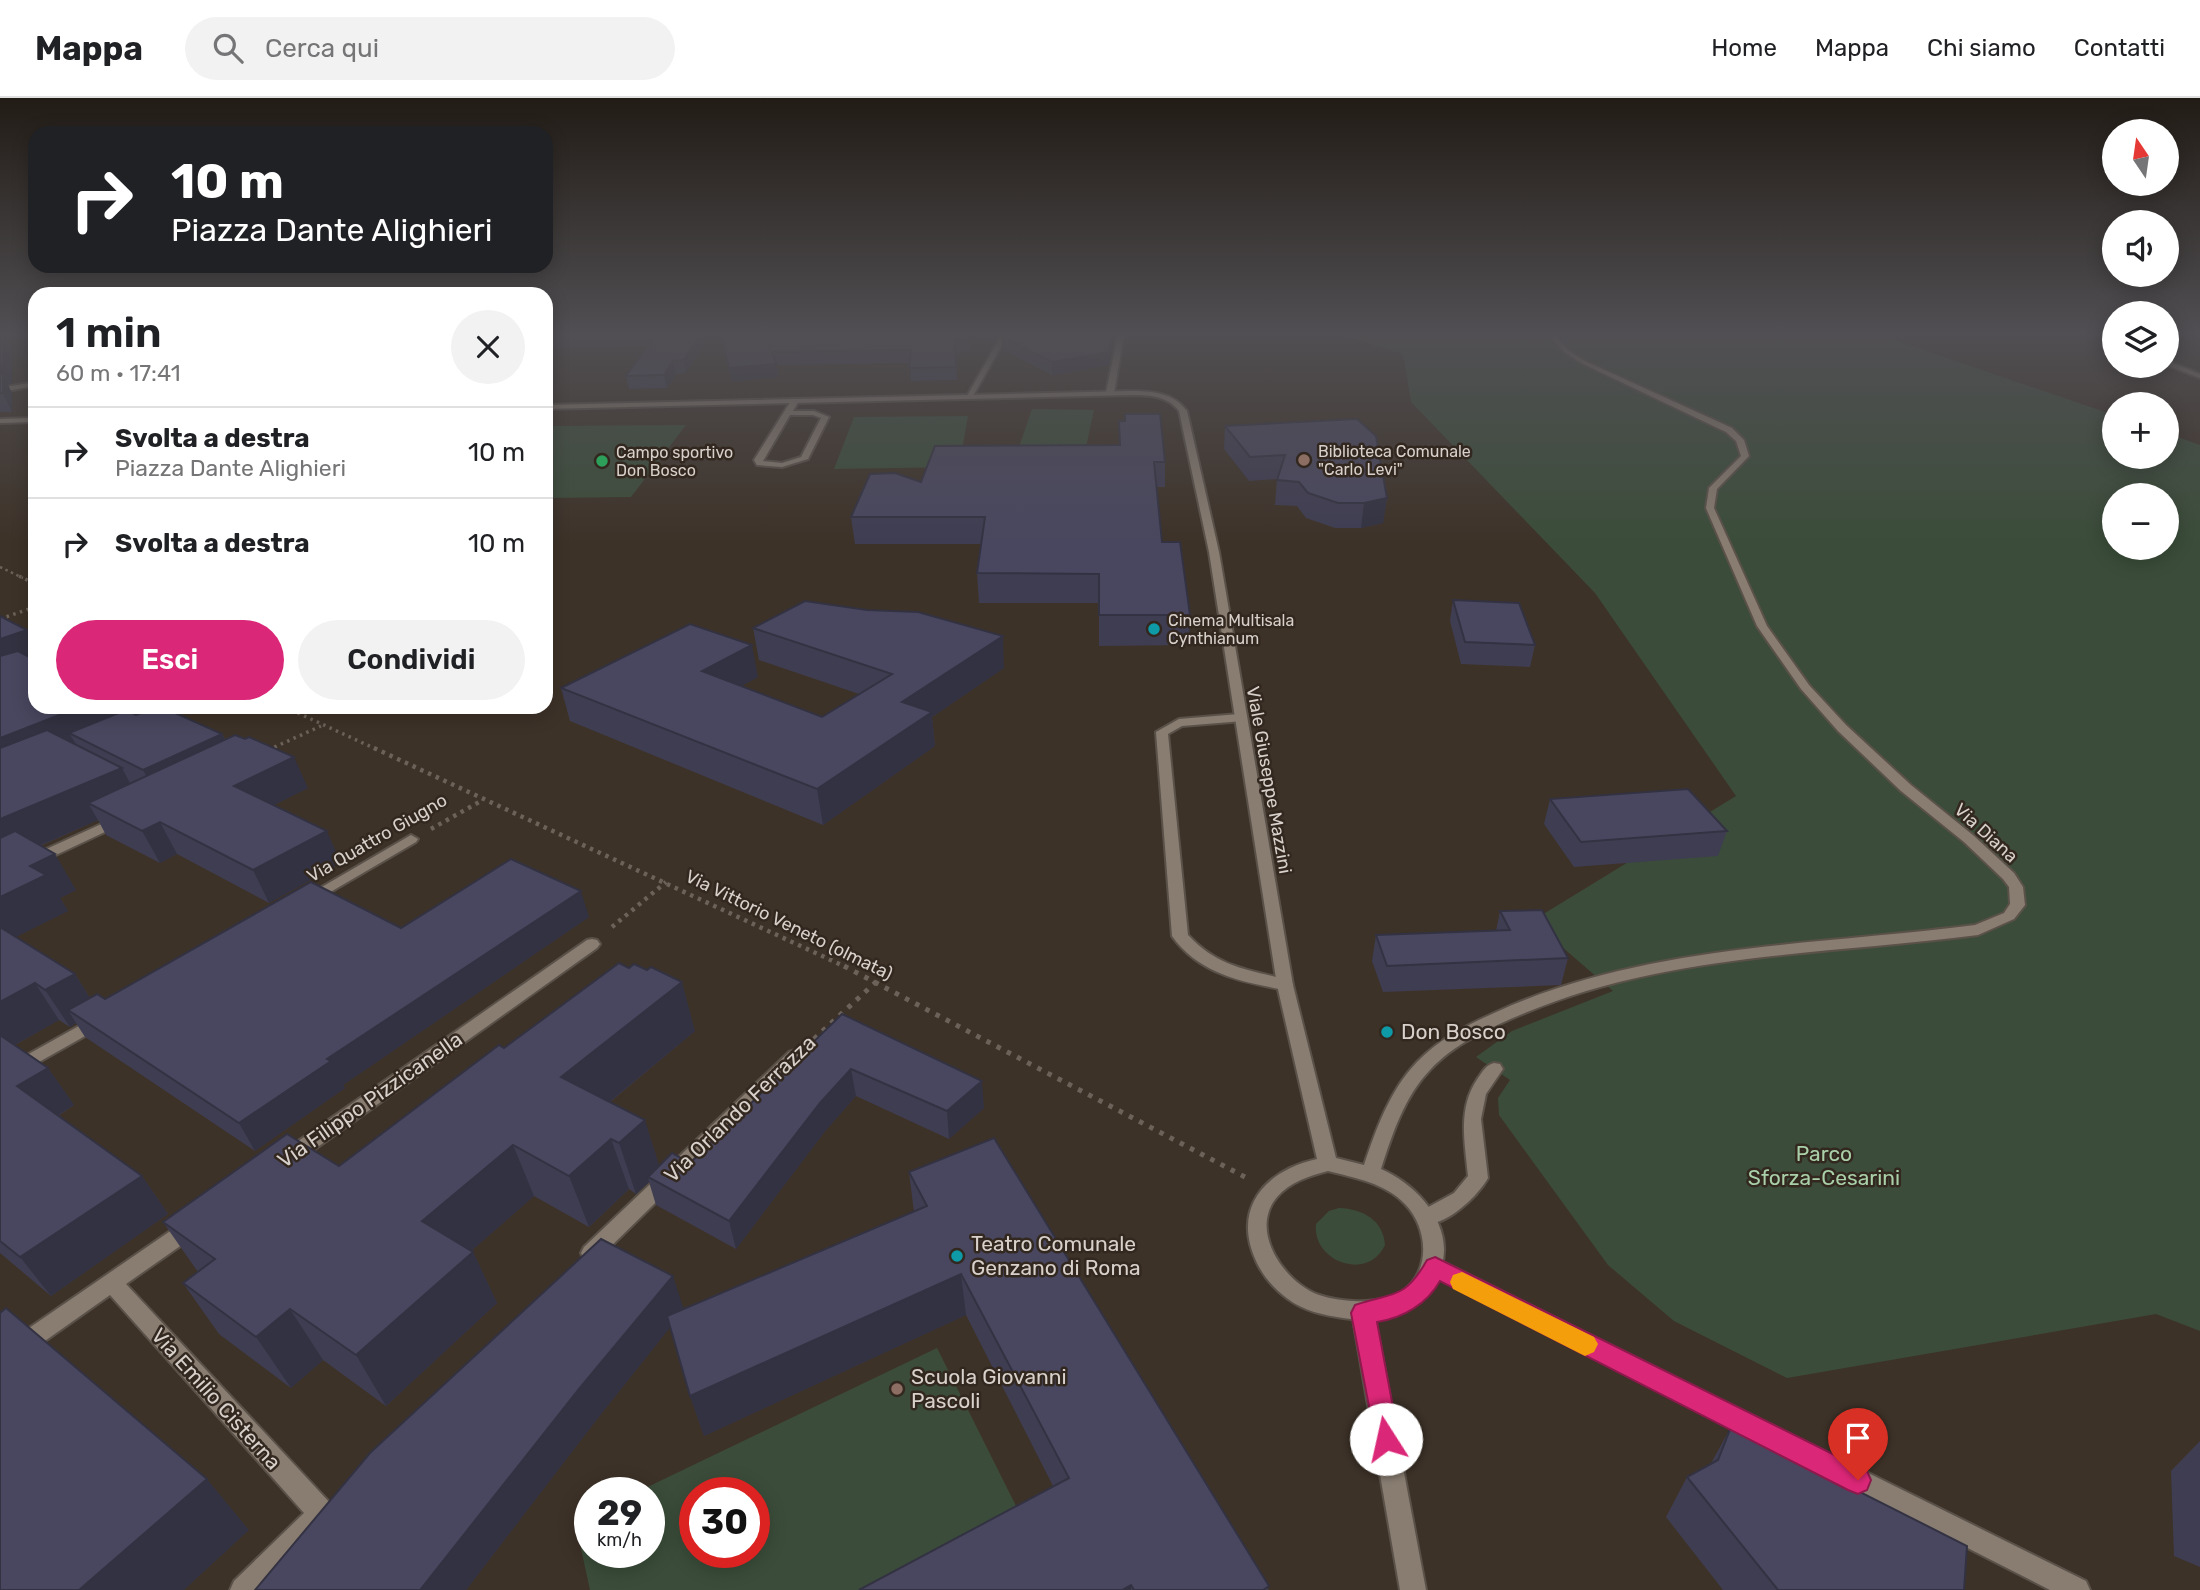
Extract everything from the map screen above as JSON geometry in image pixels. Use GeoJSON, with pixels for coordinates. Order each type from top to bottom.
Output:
{"type":"FeatureCollection","features":[{"type":"Feature","properties":{"kind":"street"},"geometry":{"type":"LineString","coordinates":[[553,407],[686,404]]}},
{"type":"Feature","properties":{"kind":"street"},"geometry":{"type":"LineString","coordinates":[[787,413],[814,413],[825,417],[804,458],[782,465],[760,463],[758,460],[787,413],[793,404]]}},
{"type":"Feature","properties":{"kind":"street","name":"Viale Giuseppe Mazzini"},"geometry":{"type":"LineString","coordinates":[[1177,404],[1183,411],[1214,552],[1239,718],[1285,985],[1328,1164]]}},
{"type":"Feature","properties":{"kind":"street","name":"Via Diana"},"geometry":{"type":"LineString","coordinates":[[1371,1171],[1385,1130],[1415,1076],[1452,1041],[1528,1003],[1613,976],[1709,958],[1978,930],[2009,916],[2018,905],[2016,887],[2008,876],[1842,728],[1795,676],[1762,626],[1714,521],[1710,503],[1715,485],[1745,456],[1740,440],[1707,418],[1676,404]]}},
{"type":"Feature","properties":{"kind":"street"},"geometry":{"type":"LineString","coordinates":[[0,421],[28,420]]}},
{"type":"Feature","properties":{"kind":"street"},"geometry":{"type":"LineString","coordinates":[[1239,718],[1179,723],[1162,733],[1180,936],[1196,956],[1237,976],[1285,985]]}},
{"type":"Feature","properties":{"kind":"street"},"geometry":{"type":"LineString","coordinates":[[24,864],[132,814]]}},
{"type":"Feature","properties":{"kind":"street","name":"Via Quattro Giugno"},"geometry":{"type":"LineString","coordinates":[[290,909],[411,839]]}},
{"type":"Feature","properties":{"kind":"street","name":"Via Filippo Pizzicanella"},"geometry":{"type":"LineString","coordinates":[[272,1170],[592,944]]}},
{"type":"Feature","properties":{"kind":"street"},"geometry":{"type":"LineString","coordinates":[[0,1078],[109,1015]]}},
{"type":"Feature","properties":{"kind":"street","name":"Via Orlando Ferrazza"},"geometry":{"type":"LineString","coordinates":[[578,1266],[795,1056]]}},
{"type":"Feature","properties":{"kind":"street"},"geometry":{"type":"LineString","coordinates":[[1428,1217],[1461,1199],[1478,1178],[1472,1119],[1477,1093],[1494,1069]]}},
{"type":"Feature","properties":{"kind":"street"},"geometry":{"type":"LineString","coordinates":[[1328,1164],[1371,1171],[1410,1194],[1428,1217],[1437,1241],[1435,1267],[1425,1285],[1409,1300],[1388,1310],[1363,1313],[1339,1311],[1316,1304],[1295,1293],[1278,1278],[1259,1242],[1257,1224],[1261,1206],[1270,1191],[1283,1179],[1304,1168],[1328,1164]]}},
{"type":"Feature","properties":{"kind":"street"},"geometry":{"type":"LineString","coordinates":[[2,1356],[203,1218]]}},
{"type":"Feature","properties":{"kind":"street"},"geometry":{"type":"LineString","coordinates":[[1435,1267],[2077,1590]]}},
{"type":"Feature","properties":{"kind":"street","name":"Via Emilio Cisterna"},"geometry":{"type":"LineString","coordinates":[[112,1283],[321,1514]]}},
{"type":"Feature","properties":{"kind":"street"},"geometry":{"type":"LineString","coordinates":[[1363,1313],[1413,1590]]}},
{"type":"Feature","properties":{"kind":"street"},"geometry":{"type":"LineString","coordinates":[[243,1590],[340,1495]]}},
{"type":"Feature","properties":{"kind":"path"},"geometry":{"type":"LineString","coordinates":[[0,567],[28,581]]}},
{"type":"Feature","properties":{"kind":"path"},"geometry":{"type":"LineString","coordinates":[[0,619],[28,609]]}},
{"type":"Feature","properties":{"kind":"path","name":"Via Vittorio Veneto (olmata)"},"geometry":{"type":"LineString","coordinates":[[299,714],[482,800],[666,881],[877,981],[1270,1191]]}},
{"type":"Feature","properties":{"kind":"path"},"geometry":{"type":"LineString","coordinates":[[265,752],[321,725]]}},
{"type":"Feature","properties":{"kind":"path","name":"Via Quattro Giugno"},"geometry":{"type":"LineString","coordinates":[[411,839],[482,800]]}},
{"type":"Feature","properties":{"kind":"path"},"geometry":{"type":"LineString","coordinates":[[592,944],[666,881]]}},
{"type":"Feature","properties":{"kind":"path","name":"Via Orlando Ferrazza"},"geometry":{"type":"LineString","coordinates":[[795,1056],[877,981]]}},
{"type":"Feature","properties":{"kind":"green space","name":"Parco Sforza-Cesarini"},"geometry":{"type":"Polygon","coordinates":[[[1413,404],[2081,404],[2102,411],[2102,469],[2179,469],[2179,437],[2200,445],[2200,1331],[2156,1314],[1787,1378],[1674,1321],[1608,1265],[1499,1115],[1498,1098],[1510,1080],[1476,1057],[1512,1031],[1613,991],[1532,921],[1736,796],[1595,593],[1413,404]]]}},
{"type":"Feature","properties":{"kind":"green space"},"geometry":{"type":"Polygon","coordinates":[[[1032,409],[1094,410],[1085,452],[1018,450],[1032,409]]]}},
{"type":"Feature","properties":{"kind":"green space"},"geometry":{"type":"Polygon","coordinates":[[[968,416],[959,467],[834,469],[854,417],[968,416]]]}},
{"type":"Feature","properties":{"kind":"green space","name":"Campo sportivo Don Bosco"},"geometry":{"type":"Polygon","coordinates":[[[686,425],[631,497],[553,498],[553,426],[686,425]]]}},
{"type":"Feature","properties":{"kind":"green space"},"geometry":{"type":"Polygon","coordinates":[[[1339,1208],[1364,1214],[1380,1229],[1385,1245],[1377,1256],[1366,1263],[1343,1263],[1323,1249],[1317,1237],[1316,1224],[1329,1211],[1339,1208]]]}},
{"type":"Feature","properties":{"kind":"green space"},"geometry":{"type":"Polygon","coordinates":[[[937,1348],[1017,1508],[864,1590],[590,1590],[585,1568],[665,1568],[665,1479],[937,1348]]]}},
{"type":"Feature","properties":{"kind":"building"},"geometry":{"type":"Polygon","coordinates":[[[1125,414],[1160,414],[1165,462],[1154,462],[1162,542],[1180,542],[1190,615],[1099,615],[1099,574],[977,573],[985,517],[851,517],[870,474],[895,473],[921,482],[935,446],[1120,445],[1119,421],[1125,421],[1125,414]]]}},
{"type":"Feature","properties":{"kind":"building"},"geometry":{"type":"Polygon","coordinates":[[[1357,419],[1376,436],[1387,498],[1364,503],[1338,503],[1308,493],[1299,482],[1277,480],[1285,455],[1250,457],[1225,426],[1357,419]]]}},
{"type":"Feature","properties":{"kind":"building"},"geometry":{"type":"Polygon","coordinates":[[[1453,600],[1519,603],[1535,645],[1465,642],[1453,600]]]}},
{"type":"Feature","properties":{"kind":"building"},"geometry":{"type":"Polygon","coordinates":[[[805,601],[867,610],[918,612],[1003,636],[902,702],[932,712],[817,789],[561,688],[690,624],[752,645],[702,671],[822,717],[892,674],[753,628],[805,601]]]}},
{"type":"Feature","properties":{"kind":"building"},"geometry":{"type":"Polygon","coordinates":[[[0,616],[27,630],[0,639],[0,616]]]}},
{"type":"Feature","properties":{"kind":"building"},"geometry":{"type":"Polygon","coordinates":[[[18,651],[28,656],[28,714],[62,714],[0,738],[0,656],[18,651]]]}},
{"type":"Feature","properties":{"kind":"building"},"geometry":{"type":"Polygon","coordinates":[[[116,714],[178,714],[222,734],[143,770],[69,733],[116,714]]]}},
{"type":"Feature","properties":{"kind":"building"},"geometry":{"type":"Polygon","coordinates":[[[47,730],[122,768],[0,819],[0,748],[47,730]]]}},
{"type":"Feature","properties":{"kind":"building"},"geometry":{"type":"Polygon","coordinates":[[[235,735],[245,739],[249,737],[294,757],[234,786],[327,831],[253,870],[160,822],[142,831],[88,803],[235,735]]]}},
{"type":"Feature","properties":{"kind":"building"},"geometry":{"type":"Polygon","coordinates":[[[1688,789],[1727,831],[1581,842],[1550,799],[1688,789]]]}},
{"type":"Feature","properties":{"kind":"building"},"geometry":{"type":"Polygon","coordinates":[[[15,831],[55,854],[30,866],[46,875],[0,897],[0,838],[15,831]]]}},
{"type":"Feature","properties":{"kind":"building"},"geometry":{"type":"Polygon","coordinates":[[[511,859],[581,891],[327,1059],[331,1061],[239,1123],[68,1010],[97,994],[105,999],[311,882],[401,928],[511,859]]]}},
{"type":"Feature","properties":{"kind":"building"},"geometry":{"type":"Polygon","coordinates":[[[1542,910],[1568,958],[1387,966],[1376,935],[1510,930],[1500,911],[1542,910]]]}},
{"type":"Feature","properties":{"kind":"building"},"geometry":{"type":"Polygon","coordinates":[[[0,927],[75,974],[45,990],[35,983],[0,1002],[0,927]]]}},
{"type":"Feature","properties":{"kind":"building"},"geometry":{"type":"Polygon","coordinates":[[[619,963],[629,968],[634,964],[647,970],[651,967],[682,982],[561,1077],[645,1120],[619,1143],[611,1139],[569,1176],[513,1145],[422,1221],[473,1252],[356,1355],[290,1309],[256,1337],[183,1283],[215,1259],[163,1222],[287,1134],[339,1166],[499,1045],[504,1048],[619,963]]]}},
{"type":"Feature","properties":{"kind":"building"},"geometry":{"type":"Polygon","coordinates":[[[842,1014],[982,1081],[947,1111],[851,1069],[820,1103],[729,1221],[648,1177],[672,1153],[690,1163],[842,1014]]]}},
{"type":"Feature","properties":{"kind":"building"},"geometry":{"type":"Polygon","coordinates":[[[0,1035],[48,1068],[17,1086],[142,1176],[20,1257],[0,1241],[0,1035]]]}},
{"type":"Feature","properties":{"kind":"building"},"geometry":{"type":"Polygon","coordinates":[[[994,1138],[1269,1586],[1263,1590],[1134,1590],[1131,1585],[1122,1590],[859,1590],[1069,1478],[961,1274],[690,1396],[667,1316],[927,1206],[909,1172],[994,1138]]]}},
{"type":"Feature","properties":{"kind":"building"},"geometry":{"type":"Polygon","coordinates":[[[601,1239],[673,1276],[579,1389],[420,1590],[255,1590],[370,1453],[601,1239]]]}},
{"type":"Feature","properties":{"kind":"building"},"geometry":{"type":"Polygon","coordinates":[[[6,1308],[207,1479],[79,1590],[0,1590],[0,1313],[6,1308]]]}},
{"type":"Feature","properties":{"kind":"building"},"geometry":{"type":"Polygon","coordinates":[[[1731,1427],[1967,1546],[1964,1590],[1778,1590],[1687,1477],[1718,1460],[1731,1427]]]}},
{"type":"Feature","properties":{"kind":"slow traffic"},"geometry":{"type":"LineString","coordinates":[[1462,1282],[1585,1344]]}},
{"type":"Feature","properties":{"kind":"place","name":"Biblioteca Comunale \"Carlo Levi\""},"geometry":{"type":"Point","coordinates":[1304,460]}},
{"type":"Feature","properties":{"kind":"place","name":"Campo sportivo Don Bosco"},"geometry":{"type":"Point","coordinates":[602,461]}},
{"type":"Feature","properties":{"kind":"place","name":"Cinema Multisala Cynthianum"},"geometry":{"type":"Point","coordinates":[1154,629]}},
{"type":"Feature","properties":{"kind":"place","name":"Don Bosco"},"geometry":{"type":"Point","coordinates":[1387,1032]}},
{"type":"Feature","properties":{"kind":"place","name":"Teatro Comunale Genzano di Roma"},"geometry":{"type":"Point","coordinates":[957,1256]}},
{"type":"Feature","properties":{"kind":"place","name":"Scuola Giovanni Pascoli"},"geometry":{"type":"Point","coordinates":[897,1389]}},
{"type":"Feature","properties":{"kind":"route"},"geometry":{"type":"LineString","coordinates":[[1386,1439],[1363,1313],[1388,1310],[1409,1300],[1425,1285],[1435,1267],[1468,1286],[1858,1480]]}}]}
